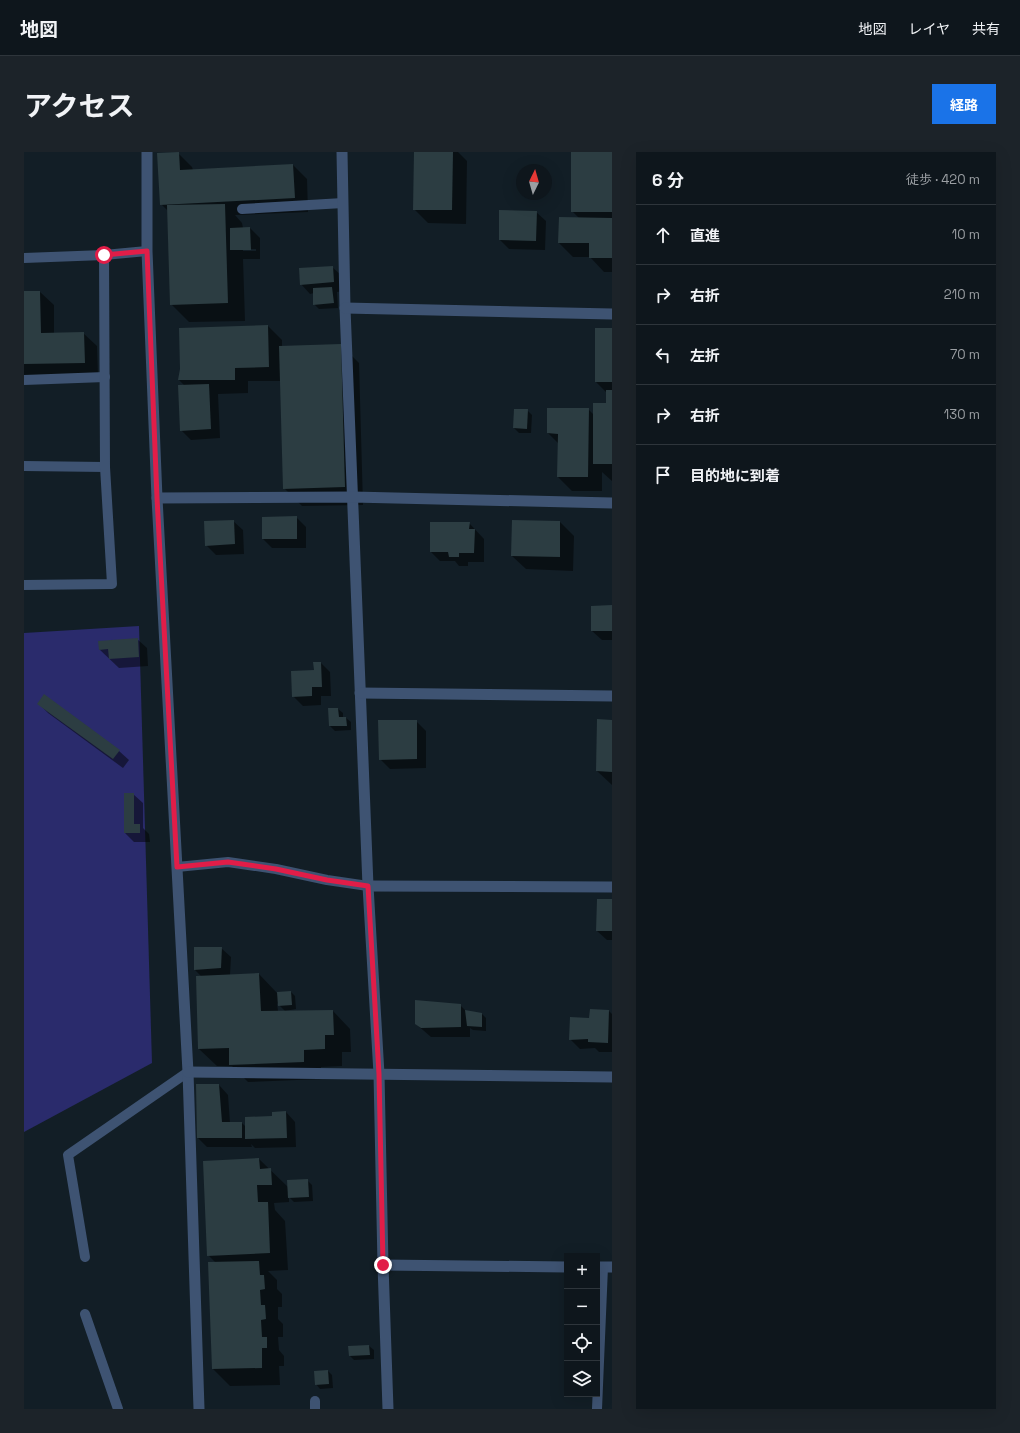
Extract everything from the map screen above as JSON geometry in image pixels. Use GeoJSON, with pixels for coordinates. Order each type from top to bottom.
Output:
{"type":"FeatureCollection","features":[{"type":"Feature","properties":{"kind":"street"},"geometry":{"type":"LineString","coordinates":[[147,152],[147,251],[157,498],[188,1072],[199,1409]]}},
{"type":"Feature","properties":{"kind":"street"},"geometry":{"type":"LineString","coordinates":[[342,152],[345,308],[360,693],[368,886],[379,1074],[388,1409]]}},
{"type":"Feature","properties":{"kind":"street"},"geometry":{"type":"LineString","coordinates":[[345,308],[612,314]]}},
{"type":"Feature","properties":{"kind":"street"},"geometry":{"type":"LineString","coordinates":[[157,498],[353,497],[612,503]]}},
{"type":"Feature","properties":{"kind":"street"},"geometry":{"type":"LineString","coordinates":[[360,693],[612,696]]}},
{"type":"Feature","properties":{"kind":"street"},"geometry":{"type":"LineString","coordinates":[[368,886],[612,887]]}},
{"type":"Feature","properties":{"kind":"street"},"geometry":{"type":"LineString","coordinates":[[188,1072],[612,1077]]}},
{"type":"Feature","properties":{"kind":"street"},"geometry":{"type":"LineString","coordinates":[[383,1265],[564,1267]]}},
{"type":"Feature","properties":{"kind":"lane"},"geometry":{"type":"LineString","coordinates":[[242,209],[343,203]]}},
{"type":"Feature","properties":{"kind":"lane"},"geometry":{"type":"LineString","coordinates":[[24,258],[104,255],[147,251]]}},
{"type":"Feature","properties":{"kind":"lane"},"geometry":{"type":"LineString","coordinates":[[24,585],[112,584],[105,467],[104,255]]}},
{"type":"Feature","properties":{"kind":"lane"},"geometry":{"type":"LineString","coordinates":[[24,380],[105,377]]}},
{"type":"Feature","properties":{"kind":"lane"},"geometry":{"type":"LineString","coordinates":[[24,466],[105,467]]}},
{"type":"Feature","properties":{"kind":"lane"},"geometry":{"type":"LineString","coordinates":[[177,867],[228,862],[276,869],[327,880],[368,886]]}},
{"type":"Feature","properties":{"kind":"lane"},"geometry":{"type":"LineString","coordinates":[[85,1257],[68,1155],[188,1072]]}},
{"type":"Feature","properties":{"kind":"lane"},"geometry":{"type":"LineString","coordinates":[[597,1409],[604,1267]]}},
{"type":"Feature","properties":{"kind":"lane"},"geometry":{"type":"LineString","coordinates":[[85,1314],[118,1409]]}},
{"type":"Feature","properties":{"kind":"shaded area"},"geometry":{"type":"Polygon","coordinates":[[[139,626],[152,1063],[24,1132],[24,633],[139,626]]]}},
{"type":"Feature","properties":{"kind":"building"},"geometry":{"type":"Polygon","coordinates":[[[179,152],[180,170],[293,164],[295,198],[160,205],[157,153],[179,152]]]}},
{"type":"Feature","properties":{"kind":"building"},"geometry":{"type":"Polygon","coordinates":[[[414,152],[453,152],[452,210],[413,210],[414,152]]]}},
{"type":"Feature","properties":{"kind":"building"},"geometry":{"type":"Polygon","coordinates":[[[571,152],[612,152],[612,212],[571,212],[571,152]]]}},
{"type":"Feature","properties":{"kind":"building"},"geometry":{"type":"Polygon","coordinates":[[[225,204],[228,303],[170,305],[167,205],[225,204]]]}},
{"type":"Feature","properties":{"kind":"building"},"geometry":{"type":"Polygon","coordinates":[[[499,210],[537,211],[536,241],[499,240],[499,210]]]}},
{"type":"Feature","properties":{"kind":"building"},"geometry":{"type":"Polygon","coordinates":[[[559,217],[612,218],[612,258],[589,258],[589,243],[558,243],[559,217]]]}},
{"type":"Feature","properties":{"kind":"building"},"geometry":{"type":"Polygon","coordinates":[[[250,227],[251,250],[230,250],[230,228],[250,227]]]}},
{"type":"Feature","properties":{"kind":"building"},"geometry":{"type":"Polygon","coordinates":[[[333,266],[334,282],[300,285],[299,268],[333,266]]]}},
{"type":"Feature","properties":{"kind":"building"},"geometry":{"type":"Polygon","coordinates":[[[332,287],[334,303],[313,305],[313,288],[332,287]]]}},
{"type":"Feature","properties":{"kind":"building"},"geometry":{"type":"Polygon","coordinates":[[[24,291],[40,291],[41,333],[84,332],[85,363],[24,364],[24,291]]]}},
{"type":"Feature","properties":{"kind":"building"},"geometry":{"type":"Polygon","coordinates":[[[268,325],[269,367],[235,368],[235,380],[178,380],[180,369],[179,328],[268,325]]]}},
{"type":"Feature","properties":{"kind":"building"},"geometry":{"type":"Polygon","coordinates":[[[595,328],[612,328],[612,382],[595,382],[595,328]]]}},
{"type":"Feature","properties":{"kind":"building"},"geometry":{"type":"Polygon","coordinates":[[[341,344],[345,487],[283,489],[279,346],[341,344]]]}},
{"type":"Feature","properties":{"kind":"building"},"geometry":{"type":"Polygon","coordinates":[[[209,384],[211,429],[180,431],[178,385],[209,384]]]}},
{"type":"Feature","properties":{"kind":"building"},"geometry":{"type":"Polygon","coordinates":[[[606,390],[612,390],[612,464],[593,464],[593,403],[606,403],[606,390]]]}},
{"type":"Feature","properties":{"kind":"building"},"geometry":{"type":"Polygon","coordinates":[[[547,408],[589,408],[588,477],[557,477],[558,434],[547,433],[547,408]]]}},
{"type":"Feature","properties":{"kind":"building"},"geometry":{"type":"Polygon","coordinates":[[[514,409],[528,409],[527,429],[513,428],[514,409]]]}},
{"type":"Feature","properties":{"kind":"building"},"geometry":{"type":"Polygon","coordinates":[[[297,516],[297,539],[262,539],[262,517],[297,516]]]}},
{"type":"Feature","properties":{"kind":"building"},"geometry":{"type":"Polygon","coordinates":[[[234,520],[235,544],[205,546],[204,521],[234,520]]]}},
{"type":"Feature","properties":{"kind":"building"},"geometry":{"type":"Polygon","coordinates":[[[512,520],[560,521],[560,557],[511,556],[512,520]]]}},
{"type":"Feature","properties":{"kind":"building"},"geometry":{"type":"Polygon","coordinates":[[[430,522],[470,522],[469,529],[475,529],[474,553],[459,553],[459,557],[449,557],[448,552],[430,552],[430,522]]]}},
{"type":"Feature","properties":{"kind":"building"},"geometry":{"type":"Polygon","coordinates":[[[612,605],[612,631],[591,631],[591,606],[612,605]]]}},
{"type":"Feature","properties":{"kind":"building"},"geometry":{"type":"Polygon","coordinates":[[[138,638],[139,657],[109,659],[108,649],[99,650],[98,641],[138,638]]]}},
{"type":"Feature","properties":{"kind":"building"},"geometry":{"type":"Polygon","coordinates":[[[313,662],[321,662],[322,687],[312,687],[312,696],[292,697],[291,671],[314,670],[313,662]]]}},
{"type":"Feature","properties":{"kind":"building"},"geometry":{"type":"Polygon","coordinates":[[[44,694],[120,750],[113,759],[37,704],[44,694]]]}},
{"type":"Feature","properties":{"kind":"building"},"geometry":{"type":"Polygon","coordinates":[[[328,708],[338,708],[339,717],[346,717],[347,726],[329,726],[328,708]]]}},
{"type":"Feature","properties":{"kind":"building"},"geometry":{"type":"Polygon","coordinates":[[[597,719],[612,720],[612,772],[596,771],[597,719]]]}},
{"type":"Feature","properties":{"kind":"building"},"geometry":{"type":"Polygon","coordinates":[[[378,720],[417,720],[417,759],[379,760],[378,720]]]}},
{"type":"Feature","properties":{"kind":"building"},"geometry":{"type":"Polygon","coordinates":[[[124,793],[134,793],[134,824],[140,824],[140,833],[124,833],[124,793]]]}},
{"type":"Feature","properties":{"kind":"building"},"geometry":{"type":"Polygon","coordinates":[[[597,899],[612,899],[612,931],[596,931],[597,899]]]}},
{"type":"Feature","properties":{"kind":"building"},"geometry":{"type":"Polygon","coordinates":[[[194,947],[222,947],[221,968],[194,970],[194,947]]]}},
{"type":"Feature","properties":{"kind":"building"},"geometry":{"type":"Polygon","coordinates":[[[259,973],[261,1011],[333,1010],[334,1035],[325,1035],[325,1049],[304,1050],[304,1062],[229,1065],[229,1048],[198,1049],[196,976],[259,973]]]}},
{"type":"Feature","properties":{"kind":"building"},"geometry":{"type":"Polygon","coordinates":[[[291,991],[292,1005],[278,1006],[277,992],[291,991]]]}},
{"type":"Feature","properties":{"kind":"building"},"geometry":{"type":"Polygon","coordinates":[[[415,1000],[461,1004],[461,1027],[421,1028],[415,1024],[415,1000]]]}},
{"type":"Feature","properties":{"kind":"building"},"geometry":{"type":"Polygon","coordinates":[[[590,1009],[609,1010],[608,1043],[588,1042],[588,1039],[569,1040],[570,1017],[589,1018],[590,1009]]]}},
{"type":"Feature","properties":{"kind":"building"},"geometry":{"type":"Polygon","coordinates":[[[465,1010],[482,1013],[482,1027],[467,1026],[465,1010]]]}},
{"type":"Feature","properties":{"kind":"building"},"geometry":{"type":"Polygon","coordinates":[[[196,1084],[219,1084],[222,1122],[242,1122],[242,1138],[197,1138],[196,1084]]]}},
{"type":"Feature","properties":{"kind":"building"},"geometry":{"type":"Polygon","coordinates":[[[286,1111],[287,1138],[245,1139],[245,1117],[272,1116],[272,1112],[286,1111]]]}},
{"type":"Feature","properties":{"kind":"building"},"geometry":{"type":"Polygon","coordinates":[[[259,1158],[260,1169],[271,1168],[272,1185],[257,1185],[258,1202],[268,1202],[270,1253],[207,1256],[203,1161],[259,1158]]]}},
{"type":"Feature","properties":{"kind":"building"},"geometry":{"type":"Polygon","coordinates":[[[308,1179],[309,1197],[288,1198],[287,1180],[308,1179]]]}},
{"type":"Feature","properties":{"kind":"building"},"geometry":{"type":"Polygon","coordinates":[[[259,1261],[260,1275],[264,1275],[265,1289],[260,1290],[261,1305],[265,1305],[266,1319],[261,1320],[262,1337],[267,1337],[267,1348],[262,1348],[262,1368],[212,1369],[208,1262],[259,1261]]]}},
{"type":"Feature","properties":{"kind":"building"},"geometry":{"type":"Polygon","coordinates":[[[369,1345],[370,1355],[349,1356],[348,1346],[369,1345]]]}},
{"type":"Feature","properties":{"kind":"building"},"geometry":{"type":"Polygon","coordinates":[[[328,1370],[329,1384],[315,1385],[314,1371],[328,1370]]]}},
{"type":"Feature","properties":{"kind":"route"},"geometry":{"type":"LineString","coordinates":[[104,255],[147,251],[157,498],[177,867],[228,862],[276,869],[327,880],[368,886],[379,1074],[383,1265]]}}]}
